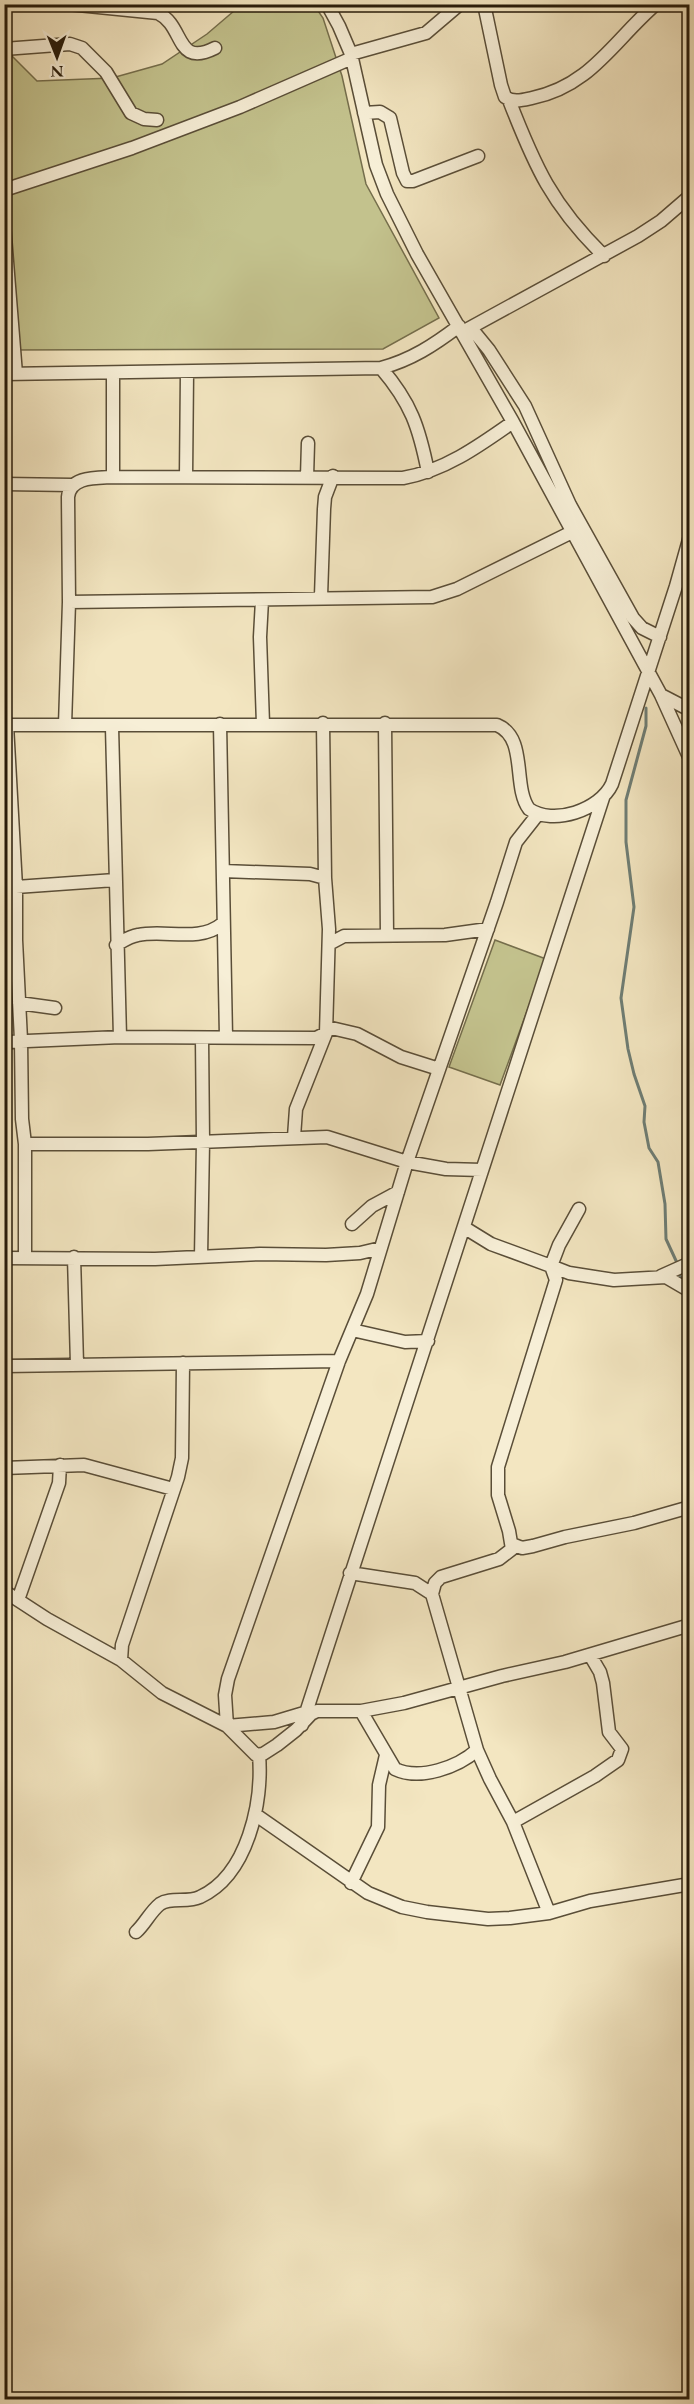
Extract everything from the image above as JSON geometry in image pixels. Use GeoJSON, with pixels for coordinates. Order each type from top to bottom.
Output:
{"type":"FeatureCollection","features":[{"type":"Feature","properties":{"kind":"street"},"geometry":{"type":"LineString","coordinates":[[68,4],[158,13],[170,21],[188,52],[205,53],[214,48]]}},
{"type":"Feature","properties":{"kind":"street"},"geometry":{"type":"LineString","coordinates":[[327,4],[351,56],[376,165],[387,194],[417,254],[464,329],[647,673],[661,695],[690,759]]}},
{"type":"Feature","properties":{"kind":"street"},"geometry":{"type":"LineString","coordinates":[[4,190],[122,152],[240,107],[351,56],[426,33],[460,4]]}},
{"type":"Feature","properties":{"kind":"street"},"geometry":{"type":"LineString","coordinates":[[484,4],[501,85],[531,158],[567,217],[604,256]]}},
{"type":"Feature","properties":{"kind":"street"},"geometry":{"type":"LineString","coordinates":[[509,100],[541,97],[563,88],[603,60],[656,4]]}},
{"type":"Feature","properties":{"kind":"street"},"geometry":{"type":"LineString","coordinates":[[4,49],[70,44],[82,48],[106,72],[131,112],[144,119],[157,120]]}},
{"type":"Feature","properties":{"kind":"street"},"geometry":{"type":"LineString","coordinates":[[364,113],[380,112],[390,118],[407,181],[413,181],[478,156]]}},
{"type":"Feature","properties":{"kind":"street"},"geometry":{"type":"LineString","coordinates":[[4,224],[10,374],[381,368],[405,361],[604,256],[653,226],[687,201]]}},
{"type":"Feature","properties":{"kind":"street"},"geometry":{"type":"LineString","coordinates":[[464,329],[489,350],[525,406],[570,505],[633,618],[642,628],[660,637]]}},
{"type":"Feature","properties":{"kind":"street"},"geometry":{"type":"LineString","coordinates":[[393,381],[405,361]]}},
{"type":"Feature","properties":{"kind":"street"},"geometry":{"type":"LineString","coordinates":[[381,368],[393,381],[417,422],[428,472]]}},
{"type":"Feature","properties":{"kind":"street"},"geometry":{"type":"LineString","coordinates":[[186,477],[187,372]]}},
{"type":"Feature","properties":{"kind":"street"},"geometry":{"type":"LineString","coordinates":[[113,373],[113,477]]}},
{"type":"Feature","properties":{"kind":"street"},"geometry":{"type":"LineString","coordinates":[[4,484],[72,485],[82,480],[113,477],[403,478],[428,472],[465,455],[513,422]]}},
{"type":"Feature","properties":{"kind":"street"},"geometry":{"type":"LineString","coordinates":[[307,477],[308,443]]}},
{"type":"Feature","properties":{"kind":"street"},"geometry":{"type":"LineString","coordinates":[[321,597],[325,497],[333,476]]}},
{"type":"Feature","properties":{"kind":"street"},"geometry":{"type":"LineString","coordinates":[[65,725],[69,602],[68,497],[72,485]]}},
{"type":"Feature","properties":{"kind":"street"},"geometry":{"type":"LineString","coordinates":[[69,602],[416,597],[447,593],[572,532]]}},
{"type":"Feature","properties":{"kind":"street"},"geometry":{"type":"LineString","coordinates":[[303,1719],[465,1228],[603,798],[612,784],[626,747],[690,536]]}},
{"type":"Feature","properties":{"kind":"street"},"geometry":{"type":"LineString","coordinates":[[262,600],[260,637],[263,724]]}},
{"type":"Feature","properties":{"kind":"street"},"geometry":{"type":"LineString","coordinates":[[661,695],[690,710]]}},
{"type":"Feature","properties":{"kind":"street"},"geometry":{"type":"LineString","coordinates":[[294,1137],[296,1109],[326,1030],[329,928],[324,878],[323,723]]}},
{"type":"Feature","properties":{"kind":"street"},"geometry":{"type":"LineString","coordinates":[[25,1257],[25,1144],[22,1119],[21,1040],[19,1003],[10,940],[16,887],[8,829],[6,725],[112,727],[385,723],[499,725],[507,732],[514,744],[527,807],[538,814],[577,812],[587,809],[603,798]]}},
{"type":"Feature","properties":{"kind":"street"},"geometry":{"type":"LineString","coordinates":[[385,723],[387,935]]}},
{"type":"Feature","properties":{"kind":"street"},"geometry":{"type":"LineString","coordinates":[[219,724],[226,1037]]}},
{"type":"Feature","properties":{"kind":"street"},"geometry":{"type":"LineString","coordinates":[[112,727],[120,1037]]}},
{"type":"Feature","properties":{"kind":"street"},"geometry":{"type":"LineString","coordinates":[[227,1726],[225,1695],[228,1679],[339,1362],[367,1294],[407,1162],[516,842],[538,814]]}},
{"type":"Feature","properties":{"kind":"street"},"geometry":{"type":"LineString","coordinates":[[223,871],[310,874],[324,878]]}},
{"type":"Feature","properties":{"kind":"street"},"geometry":{"type":"LineString","coordinates":[[16,887],[115,880]]}},
{"type":"Feature","properties":{"kind":"street"},"geometry":{"type":"LineString","coordinates":[[117,945],[140,934],[202,934],[222,924]]}},
{"type":"Feature","properties":{"kind":"street"},"geometry":{"type":"LineString","coordinates":[[329,928],[344,936]]}},
{"type":"Feature","properties":{"kind":"street"},"geometry":{"type":"LineString","coordinates":[[329,944],[344,936],[445,935],[488,929]]}},
{"type":"Feature","properties":{"kind":"street"},"geometry":{"type":"LineString","coordinates":[[19,1003],[55,1008]]}},
{"type":"Feature","properties":{"kind":"street"},"geometry":{"type":"LineString","coordinates":[[4,1042],[120,1037],[316,1038],[326,1030],[362,1036],[401,1057],[439,1070]]}},
{"type":"Feature","properties":{"kind":"street"},"geometry":{"type":"LineString","coordinates":[[201,1257],[202,1038]]}},
{"type":"Feature","properties":{"kind":"street"},"geometry":{"type":"LineString","coordinates":[[25,1144],[333,1138],[407,1162],[446,1169],[482,1170]]}},
{"type":"Feature","properties":{"kind":"street"},"geometry":{"type":"LineString","coordinates":[[352,1224],[372,1206],[398,1192]]}},
{"type":"Feature","properties":{"kind":"street"},"geometry":{"type":"LineString","coordinates":[[551,1266],[562,1237],[579,1209]]}},
{"type":"Feature","properties":{"kind":"street"},"geometry":{"type":"LineString","coordinates":[[465,1228],[491,1244],[569,1272],[614,1280],[668,1277],[690,1291]]}},
{"type":"Feature","properties":{"kind":"street"},"geometry":{"type":"LineString","coordinates":[[4,1258],[155,1259],[260,1254],[351,1254],[381,1248]]}},
{"type":"Feature","properties":{"kind":"street"},"geometry":{"type":"LineString","coordinates":[[74,1257],[77,1364]]}},
{"type":"Feature","properties":{"kind":"street"},"geometry":{"type":"LineString","coordinates":[[661,1276],[690,1263]]}},
{"type":"Feature","properties":{"kind":"street"},"geometry":{"type":"LineString","coordinates":[[549,1913],[513,1822],[477,1750],[432,1594],[435,1583],[441,1577],[499,1559],[512,1549],[498,1495],[498,1467],[556,1284],[555,1273],[551,1266]]}},
{"type":"Feature","properties":{"kind":"street"},"geometry":{"type":"LineString","coordinates":[[352,1330],[405,1342],[428,1341]]}},
{"type":"Feature","properties":{"kind":"street"},"geometry":{"type":"LineString","coordinates":[[4,1366],[339,1362]]}},
{"type":"Feature","properties":{"kind":"street"},"geometry":{"type":"LineString","coordinates":[[121,1660],[122,1645],[182,1458],[183,1363]]}},
{"type":"Feature","properties":{"kind":"street"},"geometry":{"type":"LineString","coordinates":[[18,1600],[59,1483],[60,1465]]}},
{"type":"Feature","properties":{"kind":"street"},"geometry":{"type":"LineString","coordinates":[[4,1468],[84,1465],[173,1489]]}},
{"type":"Feature","properties":{"kind":"street"},"geometry":{"type":"LineString","coordinates":[[512,1544],[522,1548],[533,1546],[634,1523],[690,1507]]}},
{"type":"Feature","properties":{"kind":"street"},"geometry":{"type":"LineString","coordinates":[[350,1573],[415,1583],[432,1594]]}},
{"type":"Feature","properties":{"kind":"street"},"geometry":{"type":"LineString","coordinates":[[4,1591],[47,1619],[121,1660],[162,1692],[227,1726],[254,1754],[259,1755],[282,1742],[303,1719],[311,1714],[328,1710],[361,1711],[404,1703],[590,1655],[690,1625]]}},
{"type":"Feature","properties":{"kind":"street"},"geometry":{"type":"LineString","coordinates":[[513,1822],[595,1776],[620,1757],[622,1749],[609,1732],[600,1672],[590,1655]]}},
{"type":"Feature","properties":{"kind":"street"},"geometry":{"type":"LineString","coordinates":[[311,1694],[328,1710]]}},
{"type":"Feature","properties":{"kind":"street"},"geometry":{"type":"LineString","coordinates":[[361,1711],[386,1755],[395,1768],[403,1773],[416,1773],[460,1763],[477,1750]]}},
{"type":"Feature","properties":{"kind":"street"},"geometry":{"type":"LineString","coordinates":[[227,1726],[303,1719]]}},
{"type":"Feature","properties":{"kind":"street"},"geometry":{"type":"LineString","coordinates":[[136,1932],[159,1905],[164,1902],[189,1901],[211,1891],[222,1882],[236,1863],[256,1815],[259,1755]]}},
{"type":"Feature","properties":{"kind":"street"},"geometry":{"type":"LineString","coordinates":[[351,1883],[378,1827],[379,1785],[386,1755]]}},
{"type":"Feature","properties":{"kind":"street"},"geometry":{"type":"LineString","coordinates":[[256,1815],[351,1883],[392,1904],[427,1912],[488,1919],[549,1913],[590,1901],[690,1884]]}},
{"type":"Feature","properties":{"kind":"shaded area"},"geometry":{"type":"Polygon","coordinates":[[[241,5],[314,5],[323,18],[342,76],[366,184],[439,318],[383,349],[5,350],[4,48],[37,81],[112,78],[162,64],[207,34],[241,5]]]}},
{"type":"Feature","properties":{"kind":"shaded area"},"geometry":{"type":"Polygon","coordinates":[[[495,940],[546,959],[500,1085],[449,1067],[495,940]]]}},
{"type":"Feature","properties":{"kind":"shaded area"},"geometry":{"type":"Polygon","coordinates":[[[683,2179],[690,2186],[689,2371],[683,2179]]]}},
{"type":"Feature","properties":{"kind":"waterway"},"geometry":{"type":"LineString","coordinates":[[646,708],[646,726],[626,800],[626,842],[634,907],[621,998],[628,1049],[645,1106],[644,1122],[649,1148],[658,1162],[665,1204],[666,1239],[678,1265]]}},
{"type":"Feature","properties":{"kind":"waterway"},"geometry":{"type":"LineString","coordinates":[[679,1272],[680,1277],[690,1282]]}}]}
